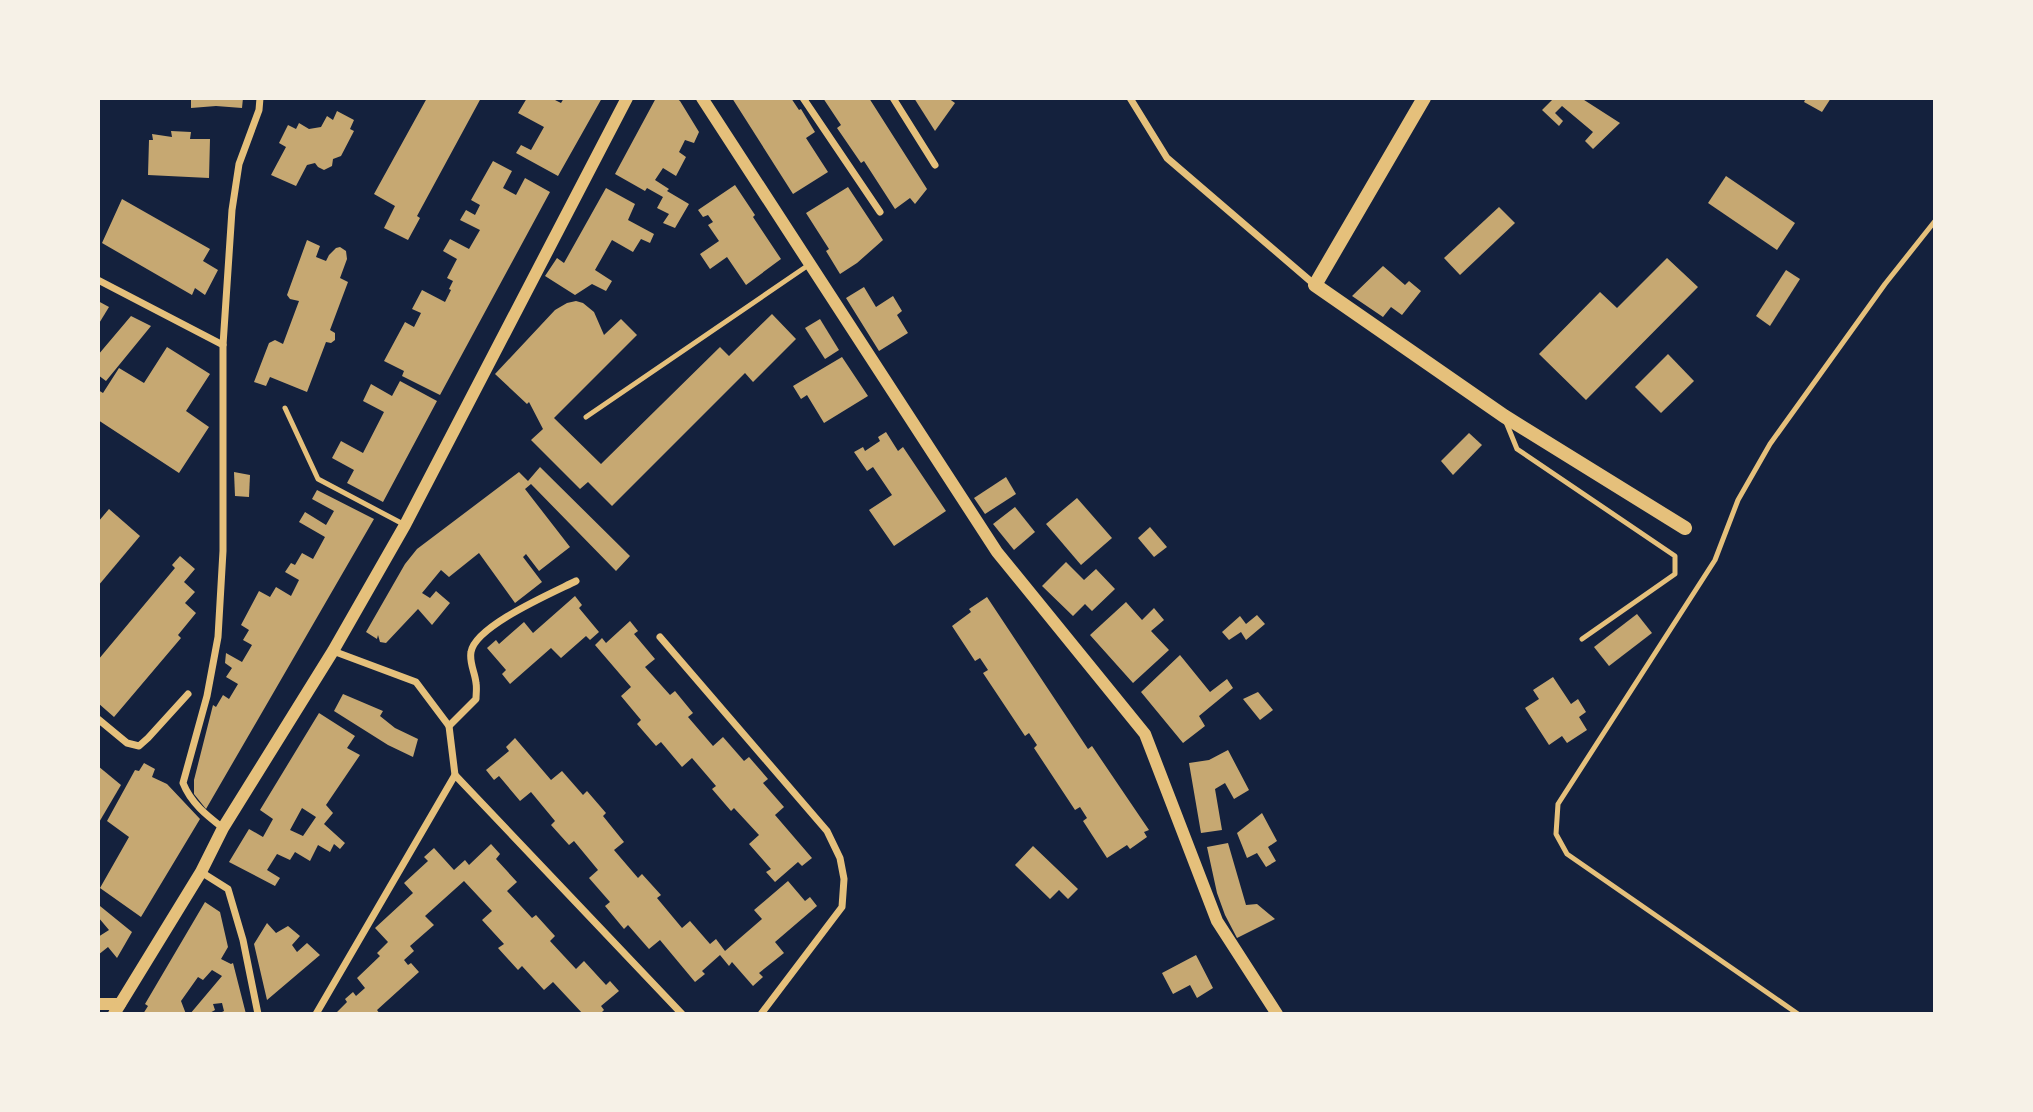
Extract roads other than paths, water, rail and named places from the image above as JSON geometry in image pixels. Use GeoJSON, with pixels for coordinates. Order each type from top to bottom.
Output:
{"type":"FeatureCollection","features":[{"type":"Feature","properties":{"kind":"main road"},"geometry":{"type":"LineString","coordinates":[[1424,98],[1315,285],[1504,416],[1685,528]]}},
{"type":"Feature","properties":{"kind":"street"},"geometry":{"type":"LineString","coordinates":[[223,828],[201,811],[183,783],[218,637],[223,551],[223,345],[232,210],[239,164],[259,110],[260,98]]}},
{"type":"Feature","properties":{"kind":"street"},"geometry":{"type":"LineString","coordinates":[[98,1004],[117,1009],[201,872],[223,828],[333,651],[405,526],[627,98]]}},
{"type":"Feature","properties":{"kind":"street"},"geometry":{"type":"LineString","coordinates":[[702,98],[997,552],[1145,734],[1217,921],[1277,1014]]}},
{"type":"Feature","properties":{"kind":"street"},"geometry":{"type":"LineString","coordinates":[[803,98],[880,212]]}},
{"type":"Feature","properties":{"kind":"street"},"geometry":{"type":"LineString","coordinates":[[893,98],[935,165]]}},
{"type":"Feature","properties":{"kind":"street"},"geometry":{"type":"LineString","coordinates":[[1130,98],[1167,158],[1315,285]]}},
{"type":"Feature","properties":{"kind":"street"},"geometry":{"type":"LineString","coordinates":[[98,280],[223,345]]}},
{"type":"Feature","properties":{"kind":"street"},"geometry":{"type":"LineString","coordinates":[[449,726],[476,699],[476,681],[470,663],[471,649],[477,638],[495,623],[576,581]]}},
{"type":"Feature","properties":{"kind":"street"},"geometry":{"type":"LineString","coordinates":[[660,637],[827,831],[840,858],[844,879],[842,906],[761,1014]]}},
{"type":"Feature","properties":{"kind":"street"},"geometry":{"type":"LineString","coordinates":[[333,651],[416,681],[449,726],[455,775],[682,1014]]}},
{"type":"Feature","properties":{"kind":"street"},"geometry":{"type":"LineString","coordinates":[[98,719],[127,743],[138,746],[188,694]]}},
{"type":"Feature","properties":{"kind":"street"},"geometry":{"type":"LineString","coordinates":[[316,1014],[455,775]]}},
{"type":"Feature","properties":{"kind":"street"},"geometry":{"type":"LineString","coordinates":[[201,872],[228,888],[243,940],[258,1014]]}},
{"type":"Feature","properties":{"kind":"lane"},"geometry":{"type":"LineString","coordinates":[[1798,1014],[1567,854],[1556,834],[1558,804],[1715,560],[1738,500],[1770,444],[1885,284],[1935,221]]}},
{"type":"Feature","properties":{"kind":"lane"},"geometry":{"type":"LineString","coordinates":[[586,417],[810,264]]}},
{"type":"Feature","properties":{"kind":"lane"},"geometry":{"type":"LineString","coordinates":[[285,408],[318,479],[405,526]]}},
{"type":"Feature","properties":{"kind":"lane"},"geometry":{"type":"LineString","coordinates":[[1504,416],[1517,449],[1675,556],[1675,574],[1582,639]]}}]}
